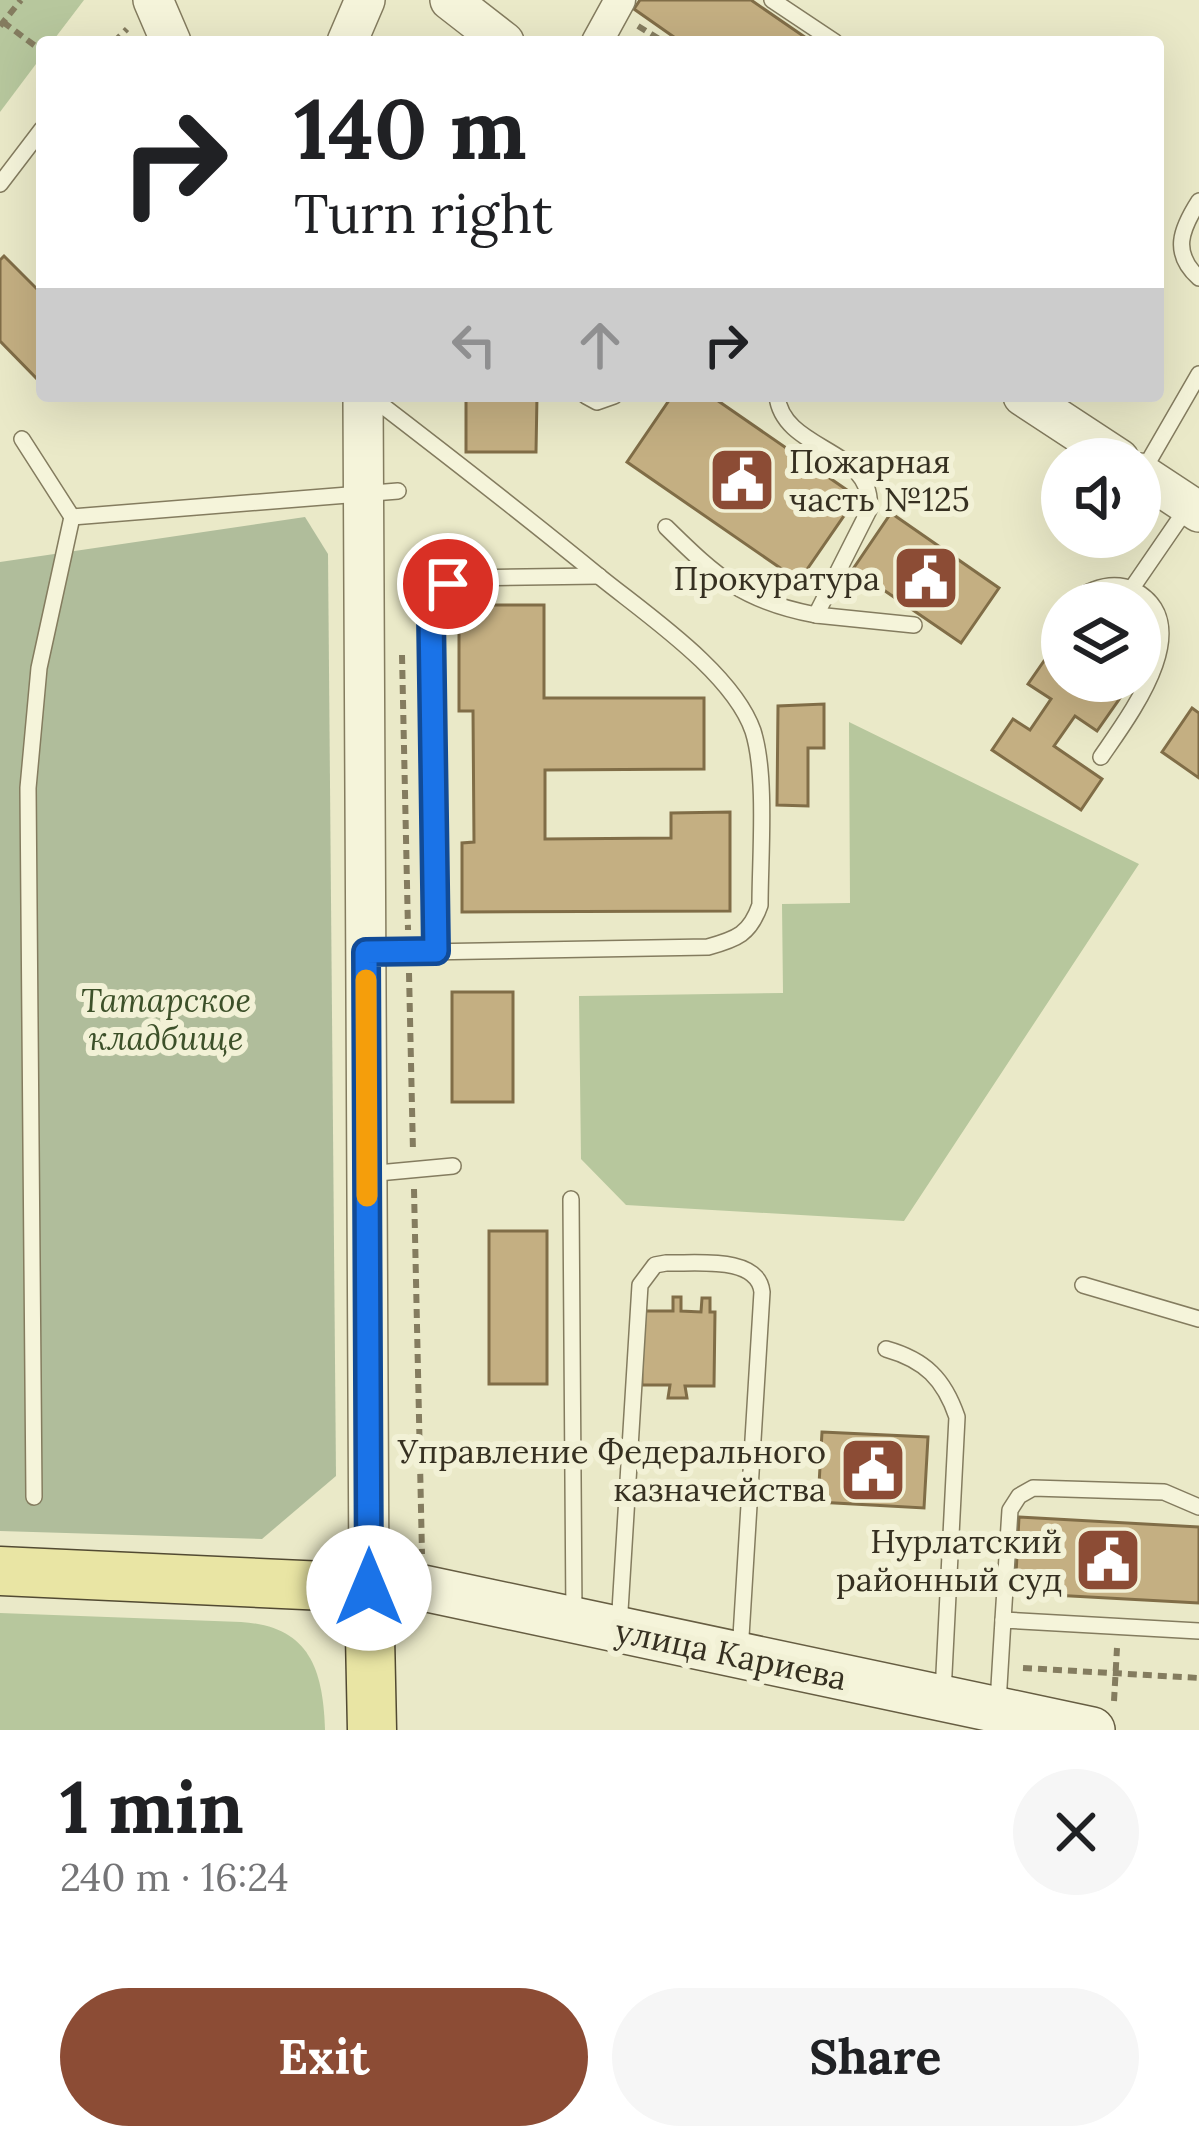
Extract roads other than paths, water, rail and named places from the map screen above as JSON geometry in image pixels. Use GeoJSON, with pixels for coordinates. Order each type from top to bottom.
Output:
{"type":"FeatureCollection","features":[{"type":"Feature","properties":{"kind":"main road"},"geometry":{"type":"LineString","coordinates":[[0,1571],[369,1588],[372,1730]]}},
{"type":"Feature","properties":{"kind":"main road","name":"улица Кариева"},"geometry":{"type":"LineString","coordinates":[[369,1588],[423,1588],[943,1699],[999,1688],[1102,1721]]}},
{"type":"Feature","properties":{"kind":"street"},"geometry":{"type":"LineString","coordinates":[[451,0],[496,36]]}},
{"type":"Feature","properties":{"kind":"street"},"geometry":{"type":"LineString","coordinates":[[600,36],[620,0]]}},
{"type":"Feature","properties":{"kind":"street"},"geometry":{"type":"LineString","coordinates":[[140,14],[164,36]]}},
{"type":"Feature","properties":{"kind":"street"},"geometry":{"type":"LineString","coordinates":[[367,402],[381,492],[366,952],[369,1588]]}},
{"type":"Feature","properties":{"kind":"street"},"geometry":{"type":"LineString","coordinates":[[1033,402],[1087,438]]}},
{"type":"Feature","properties":{"kind":"street"},"geometry":{"type":"LineString","coordinates":[[1161,487],[1194,509]]}},
{"type":"Feature","properties":{"kind":"lane"},"geometry":{"type":"LineString","coordinates":[[772,0],[826,36]]}},
{"type":"Feature","properties":{"kind":"lane"},"geometry":{"type":"LineString","coordinates":[[0,184],[36,137]]}},
{"type":"Feature","properties":{"kind":"lane"},"geometry":{"type":"LineString","coordinates":[[1199,202],[1184,224],[1180,243],[1182,256],[1199,278]]}},
{"type":"Feature","properties":{"kind":"lane"},"geometry":{"type":"LineString","coordinates":[[1155,438],[1199,374]]}},
{"type":"Feature","properties":{"kind":"lane"},"geometry":{"type":"LineString","coordinates":[[366,952],[709,947],[740,938],[754,924],[760,905],[758,758],[753,731],[738,701],[714,674],[599,576],[374,402]]}},
{"type":"Feature","properties":{"kind":"lane"},"geometry":{"type":"LineString","coordinates":[[778,402],[790,424],[865,478],[871,494],[869,510],[816,615]]}},
{"type":"Feature","properties":{"kind":"lane"},"geometry":{"type":"LineString","coordinates":[[22,439],[72,517],[39,668],[28,788],[34,1497]]}},
{"type":"Feature","properties":{"kind":"lane"},"geometry":{"type":"LineString","coordinates":[[72,517],[381,492]]}},
{"type":"Feature","properties":{"kind":"lane"},"geometry":{"type":"LineString","coordinates":[[1137,582],[1194,509]]}},
{"type":"Feature","properties":{"kind":"lane"},"geometry":{"type":"LineString","coordinates":[[666,527],[716,576],[751,597],[816,615],[914,625]]}},
{"type":"Feature","properties":{"kind":"lane"},"geometry":{"type":"LineString","coordinates":[[436,951],[431,615],[436,595],[465,578],[599,576]]}},
{"type":"Feature","properties":{"kind":"lane"},"geometry":{"type":"LineString","coordinates":[[1161,615],[1169,644],[1161,671]]}},
{"type":"Feature","properties":{"kind":"lane"},"geometry":{"type":"LineString","coordinates":[[1101,758],[1140,702]]}},
{"type":"Feature","properties":{"kind":"lane"},"geometry":{"type":"LineString","coordinates":[[367,1174],[453,1166]]}},
{"type":"Feature","properties":{"kind":"lane"},"geometry":{"type":"LineString","coordinates":[[571,1199],[574,1620]]}},
{"type":"Feature","properties":{"kind":"lane"},"geometry":{"type":"LineString","coordinates":[[619,1630],[640,1285],[646,1273],[666,1263],[739,1267],[753,1271],[762,1292],[740,1656]]}},
{"type":"Feature","properties":{"kind":"lane"},"geometry":{"type":"LineString","coordinates":[[1083,1285],[1199,1319]]}},
{"type":"Feature","properties":{"kind":"lane"},"geometry":{"type":"LineString","coordinates":[[886,1349],[929,1368],[948,1391],[957,1417],[943,1699]]}},
{"type":"Feature","properties":{"kind":"lane"},"geometry":{"type":"LineString","coordinates":[[999,1688],[1010,1510],[1019,1496],[1033,1488],[1164,1492],[1199,1508]]}},
{"type":"Feature","properties":{"kind":"lane"},"geometry":{"type":"LineString","coordinates":[[1003,1620],[1199,1631]]}},
{"type":"Feature","properties":{"kind":"place","name":"Пожарная часть №125"},"geometry":{"type":"Point","coordinates":[742,480]}},
{"type":"Feature","properties":{"kind":"place","name":"Прокуратура"},"geometry":{"type":"Point","coordinates":[926,578]}},
{"type":"Feature","properties":{"kind":"place","name":"Управление Федерального казначейства"},"geometry":{"type":"Point","coordinates":[873,1470]}},
{"type":"Feature","properties":{"kind":"place","name":"Нурлатский районный суд"},"geometry":{"type":"Point","coordinates":[1108,1560]}},
{"type":"Feature","properties":{"kind":"park label","name":"Татарское кладбище"},"geometry":{"type":"Point","coordinates":[166,1019]}}]}
